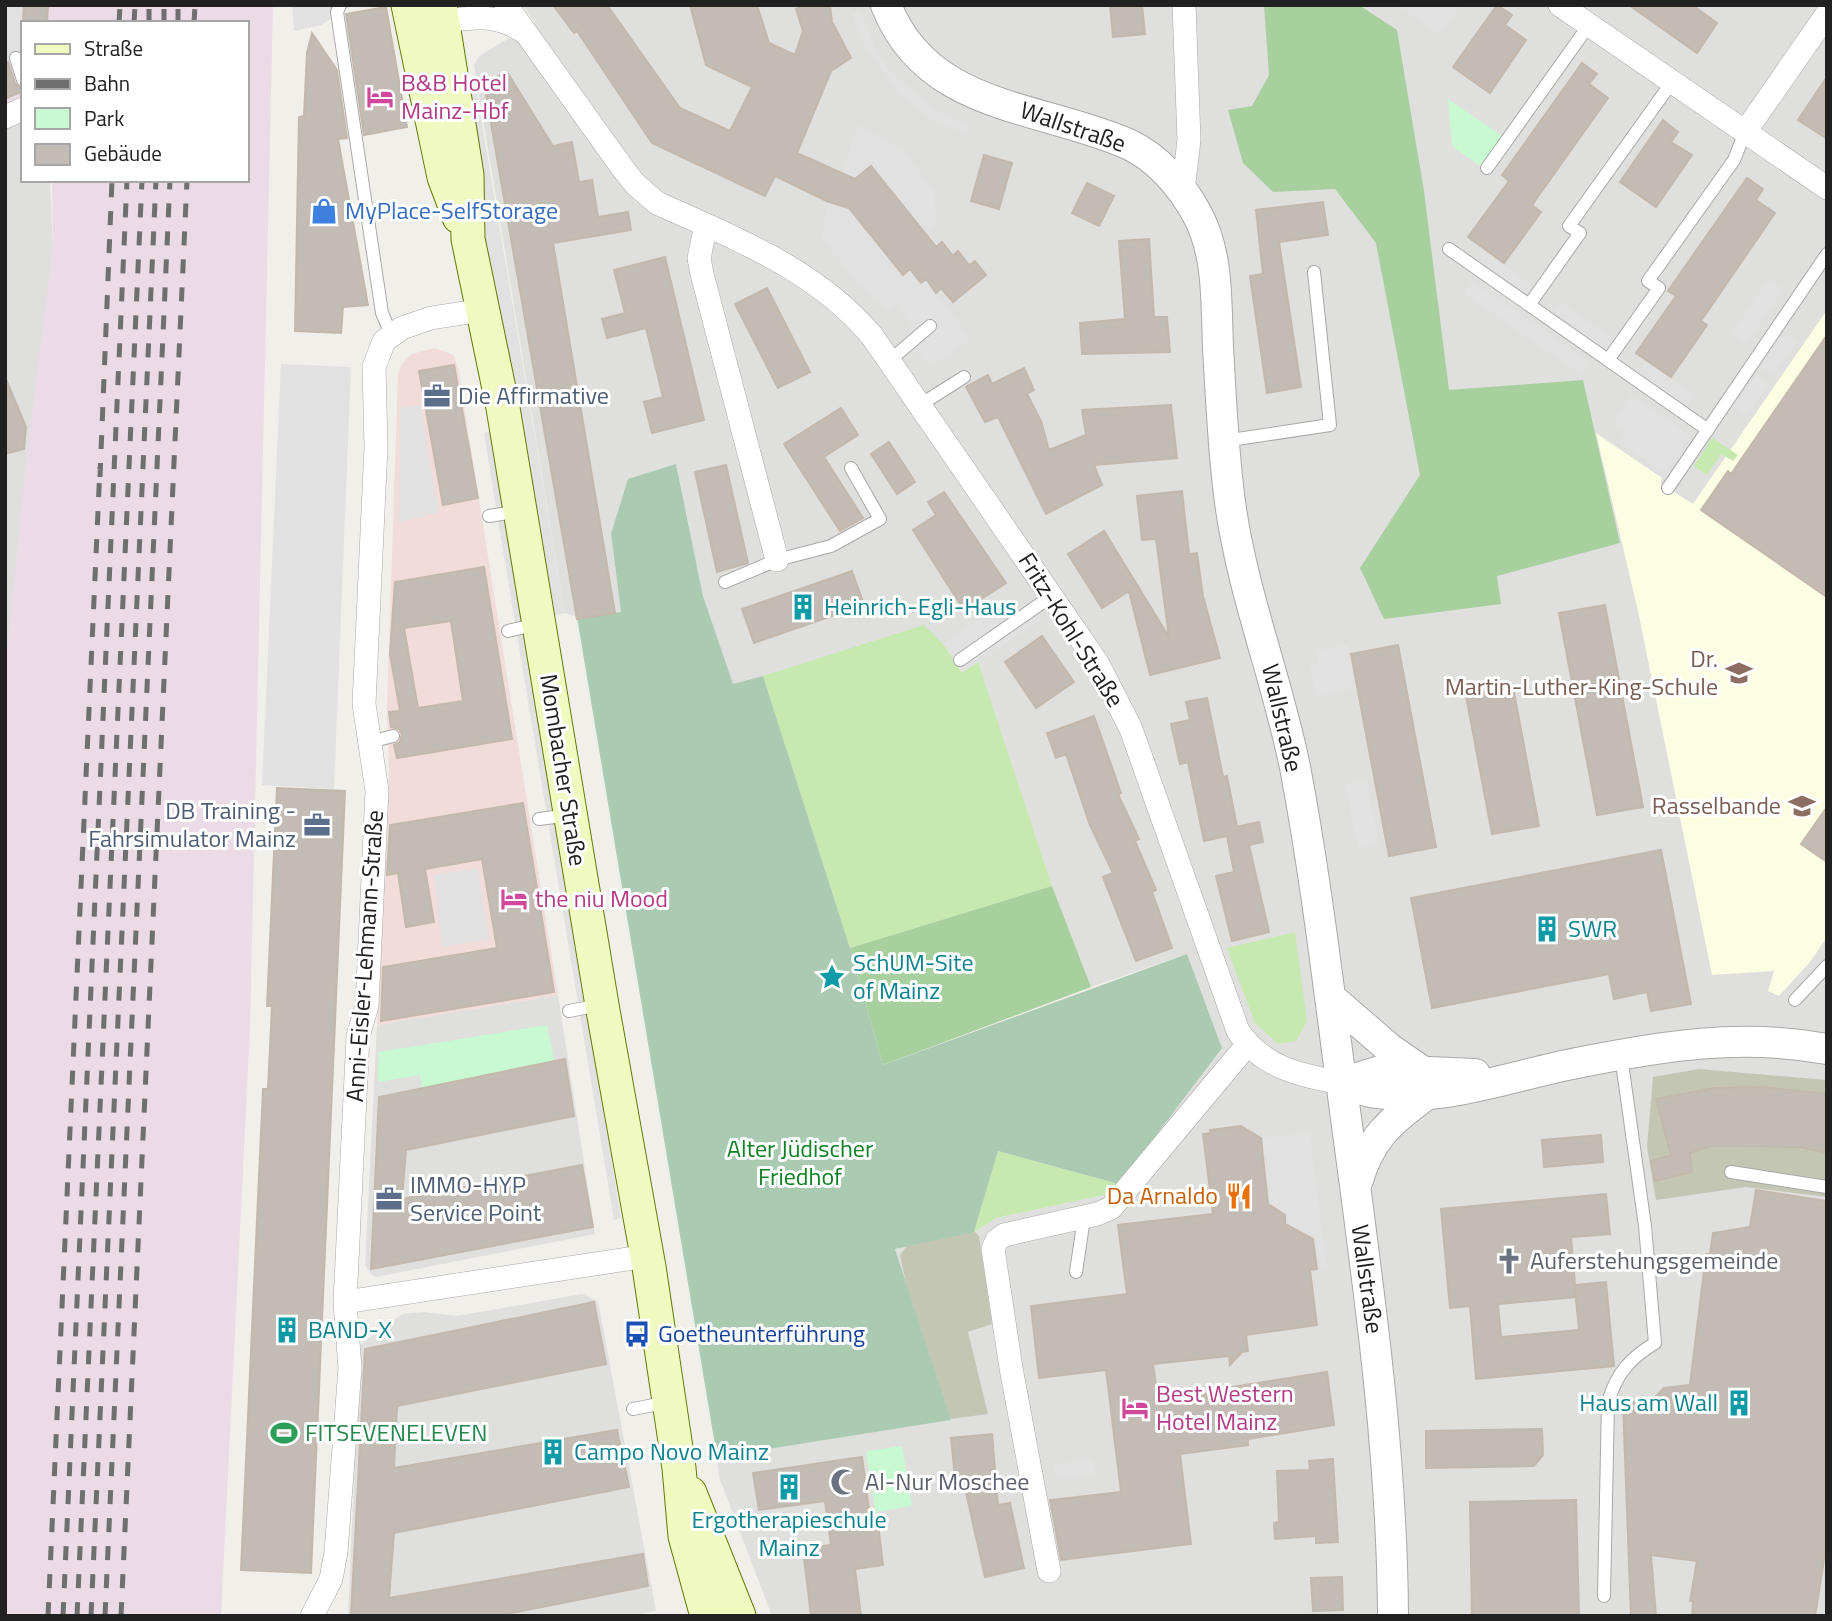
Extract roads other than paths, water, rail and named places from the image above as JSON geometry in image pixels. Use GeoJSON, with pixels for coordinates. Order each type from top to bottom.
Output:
{"type":"FeatureCollection","features":[{"type":"Feature","properties":{"kind":"main road","name":"Mombacher Straße"},"geometry":{"type":"LineString","coordinates":[[408,5],[444,177],[468,239],[483,310],[505,513],[554,817],[602,1005],[647,1256],[679,1468],[685,1536],[718,1613]]}},
{"type":"Feature","properties":{"kind":"main road","name":"Mombacher Straße"},"geometry":{"type":"LineString","coordinates":[[437,11],[467,175],[468,239]]}},
{"type":"Feature","properties":{"kind":"street","name":"Fritz-Kohl-Straße"},"geometry":{"type":"LineString","coordinates":[[506,5],[635,184],[657,203],[813,279],[859,320],[1053,595],[1098,664],[1131,729],[1230,1016],[1247,1045],[1260,1058],[1278,1067],[1341,1083]]}},
{"type":"Feature","properties":{"kind":"street","name":"Wallstraße"},"geometry":{"type":"LineString","coordinates":[[886,5],[900,37],[928,67],[955,85],[984,98],[1130,145],[1155,161],[1183,191],[1201,221],[1213,260],[1230,503],[1239,556],[1270,664],[1295,767],[1330,997],[1389,1466],[1393,1616]]}},
{"type":"Feature","properties":{"kind":"street"},"geometry":{"type":"LineString","coordinates":[[1183,191],[1189,140],[1184,5]]}},
{"type":"Feature","properties":{"kind":"street"},"geometry":{"type":"LineString","coordinates":[[1560,5],[1827,188]]}},
{"type":"Feature","properties":{"kind":"street","name":"Fritz-Kohl-Straße"},"geometry":{"type":"LineString","coordinates":[[437,11],[498,19],[526,33]]}},
{"type":"Feature","properties":{"kind":"street"},"geometry":{"type":"LineString","coordinates":[[1745,132],[1827,14]]}},
{"type":"Feature","properties":{"kind":"street"},"geometry":{"type":"LineString","coordinates":[[5,117],[21,110]]}},
{"type":"Feature","properties":{"kind":"street"},"geometry":{"type":"LineString","coordinates":[[706,225],[699,258],[702,274],[777,560]]}},
{"type":"Feature","properties":{"kind":"street"},"geometry":{"type":"LineString","coordinates":[[391,334],[430,318],[483,310]]}},
{"type":"Feature","properties":{"kind":"street","name":"Anni-Eisler-Lehmann-Straße"},"geometry":{"type":"LineString","coordinates":[[312,1616],[331,1579],[336,1552],[350,1368],[345,1302],[358,1036],[367,1006],[377,791],[364,704],[376,447],[373,379],[378,349],[391,334]]}},
{"type":"Feature","properties":{"kind":"street"},"geometry":{"type":"LineString","coordinates":[[1330,997],[1390,1049],[1424,1083]]}},
{"type":"Feature","properties":{"kind":"street"},"geometry":{"type":"LineString","coordinates":[[1341,1083],[1376,1093],[1424,1083],[1514,1076],[1706,1041],[1755,1040],[1827,1049]]}},
{"type":"Feature","properties":{"kind":"street"},"geometry":{"type":"LineString","coordinates":[[1049,1572],[1011,1368],[993,1249],[1004,1235],[1084,1218],[1111,1208],[1122,1199],[1201,1097],[1247,1045]]}},
{"type":"Feature","properties":{"kind":"street"},"geometry":{"type":"LineString","coordinates":[[1355,1190],[1371,1143],[1424,1083]]}},
{"type":"Feature","properties":{"kind":"street"},"geometry":{"type":"LineString","coordinates":[[345,1302],[647,1256]]}},
{"type":"Feature","properties":{"kind":"lane"},"geometry":{"type":"LineString","coordinates":[[340,5],[337,12],[382,313],[391,334]]}},
{"type":"Feature","properties":{"kind":"lane"},"geometry":{"type":"LineString","coordinates":[[1487,168],[1588,25]]}},
{"type":"Feature","properties":{"kind":"lane"},"geometry":{"type":"LineString","coordinates":[[16,58],[21,74]]}},
{"type":"Feature","properties":{"kind":"lane"},"geometry":{"type":"LineString","coordinates":[[1528,305],[1580,233],[1569,226],[1672,82]]}},
{"type":"Feature","properties":{"kind":"lane"},"geometry":{"type":"LineString","coordinates":[[1608,360],[1659,288],[1648,281],[1734,160],[1745,132]]}},
{"type":"Feature","properties":{"kind":"lane"},"geometry":{"type":"LineString","coordinates":[[1449,249],[1708,430]]}},
{"type":"Feature","properties":{"kind":"lane"},"geometry":{"type":"LineString","coordinates":[[1668,488],[1827,254]]}},
{"type":"Feature","properties":{"kind":"lane"},"geometry":{"type":"LineString","coordinates":[[1224,441],[1330,425],[1314,272]]}},
{"type":"Feature","properties":{"kind":"lane"},"geometry":{"type":"LineString","coordinates":[[890,362],[930,326]]}},
{"type":"Feature","properties":{"kind":"lane"},"geometry":{"type":"LineString","coordinates":[[920,405],[964,377]]}},
{"type":"Feature","properties":{"kind":"lane"},"geometry":{"type":"LineString","coordinates":[[725,582],[777,560],[831,546],[880,519],[851,468]]}},
{"type":"Feature","properties":{"kind":"lane"},"geometry":{"type":"LineString","coordinates":[[960,660],[1053,595]]}},
{"type":"Feature","properties":{"kind":"lane"},"geometry":{"type":"LineString","coordinates":[[370,742],[393,736]]}},
{"type":"Feature","properties":{"kind":"lane"},"geometry":{"type":"LineString","coordinates":[[1795,1000],[1827,966]]}},
{"type":"Feature","properties":{"kind":"lane"},"geometry":{"type":"LineString","coordinates":[[569,1012],[602,1005]]}},
{"type":"Feature","properties":{"kind":"lane"},"geometry":{"type":"LineString","coordinates":[[1604,1596],[1608,1402],[1616,1376],[1634,1355],[1655,1343],[1645,1226],[1621,1056]]}},
{"type":"Feature","properties":{"kind":"lane"},"geometry":{"type":"LineString","coordinates":[[1731,1171],[1827,1187]]}},
{"type":"Feature","properties":{"kind":"lane"},"geometry":{"type":"LineString","coordinates":[[1076,1272],[1084,1218]]}},
{"type":"Feature","properties":{"kind":"lane"},"geometry":{"type":"LineString","coordinates":[[633,1409],[669,1402]]}},
{"type":"Feature","properties":{"kind":"railway"},"geometry":{"type":"LineString","coordinates":[[119,21],[120,5]]}},
{"type":"Feature","properties":{"kind":"railway"},"geometry":{"type":"LineString","coordinates":[[134,21],[135,5]]}},
{"type":"Feature","properties":{"kind":"railway"},"geometry":{"type":"LineString","coordinates":[[149,5],[149,21]]}},
{"type":"Feature","properties":{"kind":"railway"},"geometry":{"type":"LineString","coordinates":[[164,5],[164,21]]}},
{"type":"Feature","properties":{"kind":"railway"},"geometry":{"type":"LineString","coordinates":[[178,5],[178,21]]}},
{"type":"Feature","properties":{"kind":"railway"},"geometry":{"type":"LineString","coordinates":[[194,21],[195,5]]}},
{"type":"Feature","properties":{"kind":"railway"},"geometry":{"type":"LineString","coordinates":[[100,477],[112,182]]}},
{"type":"Feature","properties":{"kind":"railway"},"geometry":{"type":"LineString","coordinates":[[63,1616],[127,182]]}},
{"type":"Feature","properties":{"kind":"railway"},"geometry":{"type":"LineString","coordinates":[[77,1616],[142,182]]}},
{"type":"Feature","properties":{"kind":"railway"},"geometry":{"type":"LineString","coordinates":[[91,1616],[156,182]]}},
{"type":"Feature","properties":{"kind":"railway"},"geometry":{"type":"LineString","coordinates":[[105,1616],[170,182]]}},
{"type":"Feature","properties":{"kind":"railway"},"geometry":{"type":"LineString","coordinates":[[121,1616],[187,182]]}},
{"type":"Feature","properties":{"kind":"railway"},"geometry":{"type":"LineString","coordinates":[[48,1616],[100,467]]}},
{"type":"Feature","properties":{"kind":"place","name":"B&B Hotel Mainz-Hbf"},"geometry":{"type":"Point","coordinates":[380,97]}},
{"type":"Feature","properties":{"kind":"place","name":"MyPlace-SelfStorage"},"geometry":{"type":"Point","coordinates":[324,211]}},
{"type":"Feature","properties":{"kind":"place","name":"Die Affirmative"},"geometry":{"type":"Point","coordinates":[437,396]}},
{"type":"Feature","properties":{"kind":"place","name":"Heinrich-Egli-Haus"},"geometry":{"type":"Point","coordinates":[803,607]}},
{"type":"Feature","properties":{"kind":"place","name":"Dr. Martin-Luther-King-Schule"},"geometry":{"type":"Point","coordinates":[1739,673]}},
{"type":"Feature","properties":{"kind":"place","name":"Rasselbande"},"geometry":{"type":"Point","coordinates":[1802,806]}},
{"type":"Feature","properties":{"kind":"place","name":"DB Training - Fahrsimulator Mainz"},"geometry":{"type":"Point","coordinates":[317,825]}},
{"type":"Feature","properties":{"kind":"place","name":"the niu Mood"},"geometry":{"type":"Point","coordinates":[514,899]}},
{"type":"Feature","properties":{"kind":"place","name":"SWR"},"geometry":{"type":"Point","coordinates":[1547,929]}},
{"type":"Feature","properties":{"kind":"place","name":"SchUM-Site of Mainz"},"geometry":{"type":"Point","coordinates":[832,977]}},
{"type":"Feature","properties":{"kind":"place","name":"Da Arnaldo"},"geometry":{"type":"Point","coordinates":[1239,1196]}},
{"type":"Feature","properties":{"kind":"place","name":"IMMO-HYP Service Point"},"geometry":{"type":"Point","coordinates":[389,1199]}},
{"type":"Feature","properties":{"kind":"place","name":"Auferstehungsgemeinde"},"geometry":{"type":"Point","coordinates":[1509,1261]}},
{"type":"Feature","properties":{"kind":"place","name":"BAND-X"},"geometry":{"type":"Point","coordinates":[287,1330]}},
{"type":"Feature","properties":{"kind":"place","name":"Goetheunterführung"},"geometry":{"type":"Point","coordinates":[637,1334]}},
{"type":"Feature","properties":{"kind":"place","name":"Haus am Wall"},"geometry":{"type":"Point","coordinates":[1739,1403]}},
{"type":"Feature","properties":{"kind":"place","name":"Best Western Hotel Mainz"},"geometry":{"type":"Point","coordinates":[1135,1408]}},
{"type":"Feature","properties":{"kind":"place","name":"FITSEVENELEVEN"},"geometry":{"type":"Point","coordinates":[284,1433]}},
{"type":"Feature","properties":{"kind":"place","name":"Campo Novo Mainz"},"geometry":{"type":"Point","coordinates":[553,1452]}},
{"type":"Feature","properties":{"kind":"place","name":"Al-Nur Moschee"},"geometry":{"type":"Point","coordinates":[844,1482]}},
{"type":"Feature","properties":{"kind":"place","name":"Ergotherapieschule Mainz"},"geometry":{"type":"Point","coordinates":[789,1487]}},
{"type":"Feature","properties":{"kind":"park label","name":"Alter Jüdischer Friedhof"},"geometry":{"type":"Point","coordinates":[800,1163]}}]}
